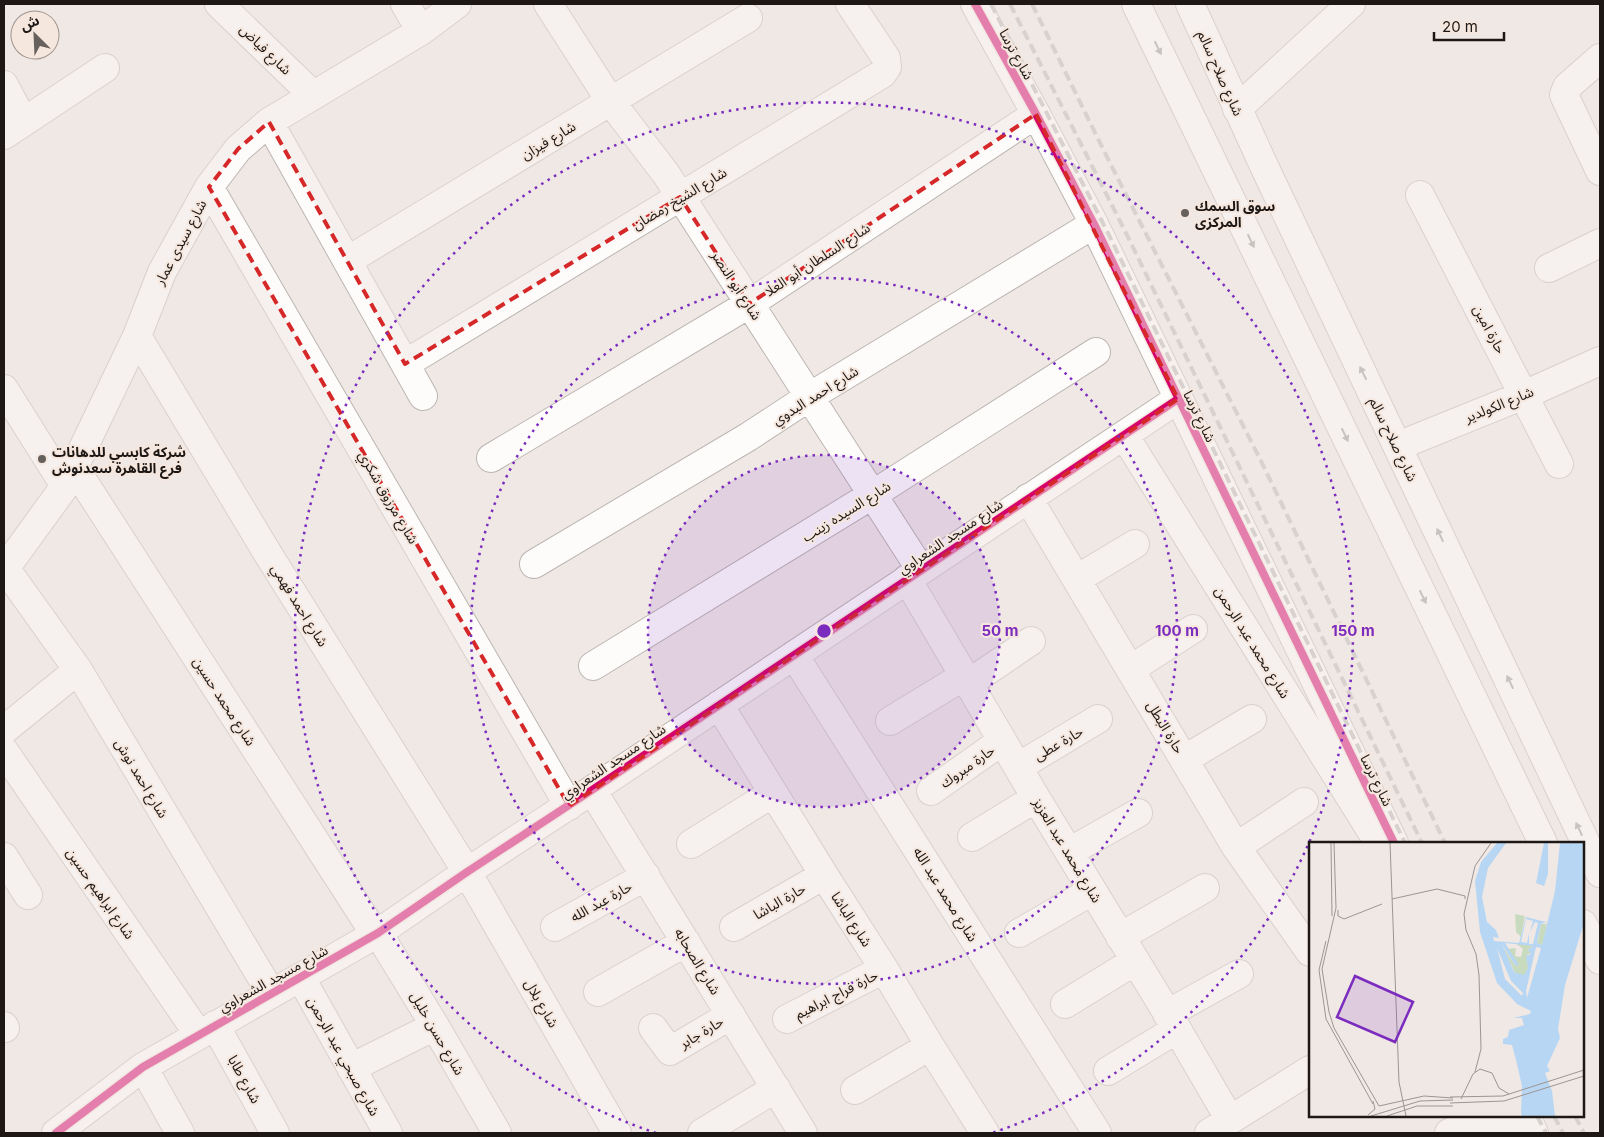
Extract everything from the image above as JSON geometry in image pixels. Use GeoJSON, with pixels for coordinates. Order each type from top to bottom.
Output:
{"type":"FeatureCollection","features":[{"type":"Feature","properties":{"kind":"main road","name":"شارع فياض"},"geometry":{"type":"LineString","coordinates":[[219,4],[313,95]]}},
{"type":"Feature","properties":{"kind":"main road"},"geometry":{"type":"LineString","coordinates":[[405,4],[421,31]]}},
{"type":"Feature","properties":{"kind":"main road","name":"شارع سيدى عمار"},"geometry":{"type":"LineString","coordinates":[[4,569],[70,477],[137,336],[162,272],[209,187],[238,149],[269,122],[421,31],[457,4]]}},
{"type":"Feature","properties":{"kind":"main road","name":"شارع أبو النصر"},"geometry":{"type":"LineString","coordinates":[[548,4],[611,102],[666,174],[872,496],[914,574]]}},
{"type":"Feature","properties":{"kind":"main road","name":"شارع الشيخ رمضان"},"geometry":{"type":"LineString","coordinates":[[405,364],[882,74],[887,67],[886,58],[850,4]]}},
{"type":"Feature","properties":{"kind":"main road","name":"شارع ترسا"},"geometry":{"type":"LineString","coordinates":[[975,4],[1094,224],[1394,842]]}},
{"type":"Feature","properties":{"kind":"main road"},"geometry":{"type":"LineString","coordinates":[[1136,4],[1543,842]]}},
{"type":"Feature","properties":{"kind":"main road"},"geometry":{"type":"LineString","coordinates":[[1237,109],[1351,4]]}},
{"type":"Feature","properties":{"kind":"main road","name":"شارع صلاح سالم"},"geometry":{"type":"LineString","coordinates":[[1196,7],[1237,109],[1600,873]]}},
{"type":"Feature","properties":{"kind":"main road","name":"شارع فيزان"},"geometry":{"type":"LineString","coordinates":[[347,261],[748,18]]}},
{"type":"Feature","properties":{"kind":"main road"},"geometry":{"type":"LineString","coordinates":[[1600,58],[1566,87],[1564,95],[1600,171]]}},
{"type":"Feature","properties":{"kind":"main road"},"geometry":{"type":"LineString","coordinates":[[4,85],[13,128],[105,68]]}},
{"type":"Feature","properties":{"kind":"main road","name":"شارع السلطان أبو العلا"},"geometry":{"type":"LineString","coordinates":[[491,458],[749,304],[1036,114]]}},
{"type":"Feature","properties":{"kind":"main road"},"geometry":{"type":"LineString","coordinates":[[269,122],[423,396]]}},
{"type":"Feature","properties":{"kind":"main road"},"geometry":{"type":"LineString","coordinates":[[1220,177],[1260,158]]}},
{"type":"Feature","properties":{"kind":"main road","name":"شارع مرزوق شكري"},"geometry":{"type":"LineString","coordinates":[[209,187],[568,806]]}},
{"type":"Feature","properties":{"kind":"main road","name":"حارة امين"},"geometry":{"type":"LineString","coordinates":[[1420,195],[1559,464]]}},
{"type":"Feature","properties":{"kind":"main road","name":"شارع احمد البدوي"},"geometry":{"type":"LineString","coordinates":[[534,564],[748,438],[809,397],[1094,224]]}},
{"type":"Feature","properties":{"kind":"main road"},"geometry":{"type":"LineString","coordinates":[[1550,268],[1600,243]]}},
{"type":"Feature","properties":{"kind":"main road","name":"شارع احمد فهمي"},"geometry":{"type":"LineString","coordinates":[[137,336],[268,554],[467,872]]}},
{"type":"Feature","properties":{"kind":"main road","name":"شارع السيده زينب"},"geometry":{"type":"LineString","coordinates":[[593,666],[872,496],[1096,352]]}},
{"type":"Feature","properties":{"kind":"main road","name":"شارع الكولدير"},"geometry":{"type":"LineString","coordinates":[[1398,446],[1524,395],[1600,361]]}},
{"type":"Feature","properties":{"kind":"main road","name":"شارع محمد حسين"},"geometry":{"type":"LineString","coordinates":[[5,395],[70,477],[377,934]]}},
{"type":"Feature","properties":{"kind":"main road","name":"شارع مسجد الشعراوي"},"geometry":{"type":"LineString","coordinates":[[56,1133],[143,1067],[377,934],[1178,398]]}},
{"type":"Feature","properties":{"kind":"main road","name":"شارع محمد عبد الرحمن"},"geometry":{"type":"LineString","coordinates":[[1124,434],[1369,828],[1376,837],[1386,842]]}},
{"type":"Feature","properties":{"kind":"main road","name":"حارة البطل"},"geometry":{"type":"LineString","coordinates":[[1028,498],[1236,847],[1307,939]]}},
{"type":"Feature","properties":{"kind":"main road"},"geometry":{"type":"LineString","coordinates":[[1077,579],[1134,544]]}},
{"type":"Feature","properties":{"kind":"main road","name":"شارع احمد نوش"},"geometry":{"type":"LineString","coordinates":[[4,569],[78,670],[271,993]]}},
{"type":"Feature","properties":{"kind":"main road","name":"شارع محمد عبد العزيز"},"geometry":{"type":"LineString","coordinates":[[914,574],[967,680],[1036,798],[1172,1021],[1220,1127]]}},
{"type":"Feature","properties":{"kind":"main road"},"geometry":{"type":"LineString","coordinates":[[1130,668],[1193,629]]}},
{"type":"Feature","properties":{"kind":"main road"},"geometry":{"type":"LineString","coordinates":[[890,721],[967,680],[1031,641]]}},
{"type":"Feature","properties":{"kind":"main road","name":"شارع محمد عبد الله"},"geometry":{"type":"LineString","coordinates":[[794,655],[1097,1133]]}},
{"type":"Feature","properties":{"kind":"main road"},"geometry":{"type":"LineString","coordinates":[[4,730],[78,670]]}},
{"type":"Feature","properties":{"kind":"main road","name":"شارع الباشا"},"geometry":{"type":"LineString","coordinates":[[719,705],[985,1133]]}},
{"type":"Feature","properties":{"kind":"main road","name":"حارة عطى"},"geometry":{"type":"LineString","coordinates":[[1018,767],[1098,719]]}},
{"type":"Feature","properties":{"kind":"main road"},"geometry":{"type":"LineString","coordinates":[[1185,759],[1252,719]]}},
{"type":"Feature","properties":{"kind":"main road","name":"حارة مبروك"},"geometry":{"type":"LineString","coordinates":[[931,791],[1002,740]]}},
{"type":"Feature","properties":{"kind":"main road","name":"شارع ابراهيم حسين"},"geometry":{"type":"LineString","coordinates":[[4,751],[207,1030]]}},
{"type":"Feature","properties":{"kind":"main road","name":"شارع الصحابه"},"geometry":{"type":"LineString","coordinates":[[592,790],[803,1133]]}},
{"type":"Feature","properties":{"kind":"main road"},"geometry":{"type":"LineString","coordinates":[[691,844],[773,793]]}},
{"type":"Feature","properties":{"kind":"main road"},"geometry":{"type":"LineString","coordinates":[[972,837],[1036,798]]}},
{"type":"Feature","properties":{"kind":"main road"},"geometry":{"type":"LineString","coordinates":[[1236,847],[1304,802]]}},
{"type":"Feature","properties":{"kind":"main road"},"geometry":{"type":"LineString","coordinates":[[1069,852],[1138,813]]}},
{"type":"Feature","properties":{"kind":"main road"},"geometry":{"type":"LineString","coordinates":[[4,857],[28,895]]}},
{"type":"Feature","properties":{"kind":"main road","name":"شارع بلال"},"geometry":{"type":"LineString","coordinates":[[467,872],[617,1133]]}},
{"type":"Feature","properties":{"kind":"main road","name":"حارة الباشا"},"geometry":{"type":"LineString","coordinates":[[734,927],[824,875]]}},
{"type":"Feature","properties":{"kind":"main road","name":"حارة عبد الله"},"geometry":{"type":"LineString","coordinates":[[555,927],[646,876]]}},
{"type":"Feature","properties":{"kind":"main road"},"geometry":{"type":"LineString","coordinates":[[1120,937],[1205,888]]}},
{"type":"Feature","properties":{"kind":"main road"},"geometry":{"type":"LineString","coordinates":[[1019,933],[1092,891]]}},
{"type":"Feature","properties":{"kind":"main road"},"geometry":{"type":"LineString","coordinates":[[1584,926],[1600,960]]}},
{"type":"Feature","properties":{"kind":"main road","name":"شارع حسن خليل"},"geometry":{"type":"LineString","coordinates":[[377,934],[435,1026],[493,1132]]}},
{"type":"Feature","properties":{"kind":"main road"},"geometry":{"type":"LineString","coordinates":[[598,992],[686,942]]}},
{"type":"Feature","properties":{"kind":"main road"},"geometry":{"type":"LineString","coordinates":[[1065,1004],[1135,961]]}},
{"type":"Feature","properties":{"kind":"main road","name":"حارة فراج ابراهيم"},"geometry":{"type":"LineString","coordinates":[[787,1019],[884,969]]}},
{"type":"Feature","properties":{"kind":"main road"},"geometry":{"type":"LineString","coordinates":[[1108,1071],[1172,1021],[1239,974]]}},
{"type":"Feature","properties":{"kind":"main road","name":"شارع صبحي عبد الرحمن"},"geometry":{"type":"LineString","coordinates":[[301,978],[388,1133]]}},
{"type":"Feature","properties":{"kind":"main road","name":"حارة جابر"},"geometry":{"type":"LineString","coordinates":[[653,1028],[670,1051],[731,1015]]}},
{"type":"Feature","properties":{"kind":"main road"},"geometry":{"type":"LineString","coordinates":[[351,1068],[435,1026]]}},
{"type":"Feature","properties":{"kind":"main road","name":"شارع طابا"},"geometry":{"type":"LineString","coordinates":[[207,1030],[275,1133]]}},
{"type":"Feature","properties":{"kind":"main road"},"geometry":{"type":"LineString","coordinates":[[855,1090],[930,1046]]}},
{"type":"Feature","properties":{"kind":"main road"},"geometry":{"type":"LineString","coordinates":[[143,1067],[180,1133]]}},
{"type":"Feature","properties":{"kind":"main road"},"geometry":{"type":"LineString","coordinates":[[1220,1127],[1309,1071]]}},
{"type":"Feature","properties":{"kind":"main road"},"geometry":{"type":"LineString","coordinates":[[702,1133],[776,1088]]}},
{"type":"Feature","properties":{"kind":"main road"},"geometry":{"type":"LineString","coordinates":[[1449,1133],[1479,1118],[1495,1118],[1531,1127]]}},
{"type":"Feature","properties":{"kind":"highlighted area"},"geometry":{"type":"Polygon","coordinates":[[[1036,114],[1178,399],[569,806],[209,187],[238,149],[269,122],[405,364],[680,197],[749,304],[1036,114]]]}},
{"type":"Feature","properties":{"kind":"railway"},"geometry":{"type":"LineString","coordinates":[[991,4],[1109,235],[1405,842]]}},
{"type":"Feature","properties":{"kind":"railway"},"geometry":{"type":"LineString","coordinates":[[1010,4],[1125,231],[1422,842]]}},
{"type":"Feature","properties":{"kind":"railway"},"geometry":{"type":"LineString","coordinates":[[1032,4],[1261,461],[1445,842]]}},
{"type":"Feature","properties":{"kind":"railway"},"geometry":{"type":"LineString","coordinates":[[1538,1117],[1546,1133]]}},
{"type":"Feature","properties":{"kind":"railway"},"geometry":{"type":"LineString","coordinates":[[1555,1117],[1563,1133]]}},
{"type":"Feature","properties":{"kind":"railway"},"geometry":{"type":"LineString","coordinates":[[1576,1117],[1584,1133]]}},
{"type":"Feature","properties":{"kind":"cycle path"},"geometry":{"type":"LineString","coordinates":[[975,4],[1094,224],[1394,842]]}},
{"type":"Feature","properties":{"kind":"cycle path"},"geometry":{"type":"LineString","coordinates":[[56,1133],[143,1067],[378,933],[1178,399]]}},
{"type":"Feature","properties":{"kind":"place","name":"سوق السمك المركزى"},"geometry":{"type":"Point","coordinates":[1185,213]}},
{"type":"Feature","properties":{"kind":"place","name":"شركة كابسي للدهانات فرع القاهرة سعدنوش"},"geometry":{"type":"Point","coordinates":[42,459]}}]}
